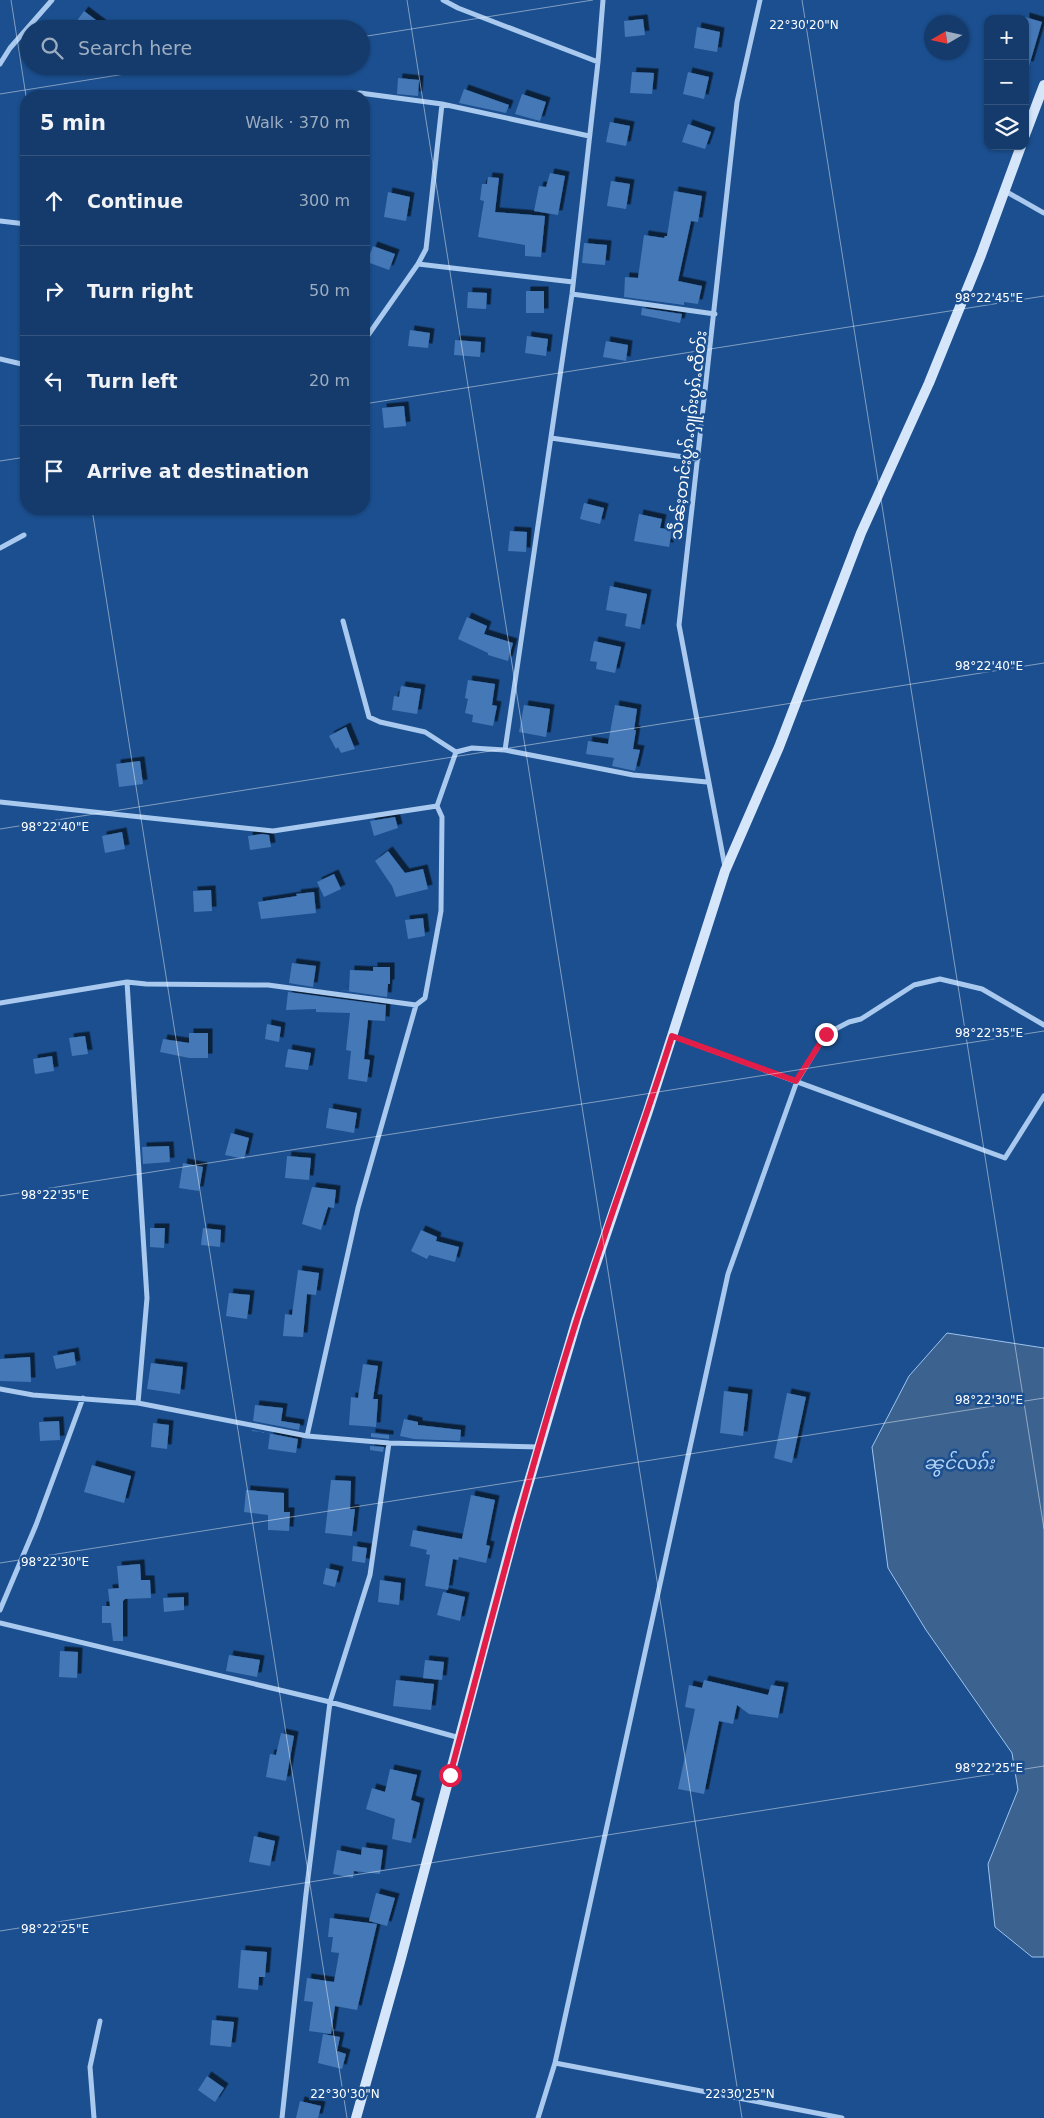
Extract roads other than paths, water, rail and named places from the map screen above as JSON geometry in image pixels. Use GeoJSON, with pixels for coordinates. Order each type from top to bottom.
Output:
{"type":"FeatureCollection","features":[{"type":"Feature","properties":{"kind":"main road"},"geometry":{"type":"LineString","coordinates":[[1029,124],[1044,85]]}},
{"type":"Feature","properties":{"kind":"main road"},"geometry":{"type":"LineString","coordinates":[[356,2118],[539,1447],[577,1319],[648,1111],[725,871],[779,747],[861,532],[928,384],[981,255],[1020,150]]}},
{"type":"Feature","properties":{"kind":"street"},"geometry":{"type":"LineString","coordinates":[[34,20],[52,0]]}},
{"type":"Feature","properties":{"kind":"street"},"geometry":{"type":"LineString","coordinates":[[443,0],[458,8],[598,62]]}},
{"type":"Feature","properties":{"kind":"street"},"geometry":{"type":"LineString","coordinates":[[506,750],[572,294],[598,62],[603,0]]}},
{"type":"Feature","properties":{"kind":"street","name":"သဵၼ်ႈတၢင်းပွၵ်ႉႁူၵ်းပွၵ်ႉၸဵတ်း"},"geometry":{"type":"LineString","coordinates":[[725,871],[679,625],[715,314],[737,102],[760,0]]}},
{"type":"Feature","properties":{"kind":"street"},"geometry":{"type":"LineString","coordinates":[[0,64],[20,37]]}},
{"type":"Feature","properties":{"kind":"street"},"geometry":{"type":"LineString","coordinates":[[370,94],[442,104],[589,136]]}},
{"type":"Feature","properties":{"kind":"street"},"geometry":{"type":"LineString","coordinates":[[370,332],[418,264],[426,249],[442,104]]}},
{"type":"Feature","properties":{"kind":"street"},"geometry":{"type":"LineString","coordinates":[[1005,191],[1044,213]]}},
{"type":"Feature","properties":{"kind":"street"},"geometry":{"type":"LineString","coordinates":[[0,221],[20,223]]}},
{"type":"Feature","properties":{"kind":"street"},"geometry":{"type":"LineString","coordinates":[[418,264],[573,282]]}},
{"type":"Feature","properties":{"kind":"street"},"geometry":{"type":"LineString","coordinates":[[572,294],[715,314]]}},
{"type":"Feature","properties":{"kind":"street"},"geometry":{"type":"LineString","coordinates":[[0,359],[20,364]]}},
{"type":"Feature","properties":{"kind":"street"},"geometry":{"type":"LineString","coordinates":[[551,438],[698,459]]}},
{"type":"Feature","properties":{"kind":"street"},"geometry":{"type":"LineString","coordinates":[[0,548],[24,535]]}},
{"type":"Feature","properties":{"kind":"street"},"geometry":{"type":"LineString","coordinates":[[343,621],[369,717],[380,722],[425,732],[456,752],[472,748],[506,750],[633,776],[707,782]]}},
{"type":"Feature","properties":{"kind":"street"},"geometry":{"type":"LineString","coordinates":[[307,1436],[358,1208],[416,1005],[425,998],[441,911],[442,817],[437,806],[456,752]]}},
{"type":"Feature","properties":{"kind":"street"},"geometry":{"type":"LineString","coordinates":[[0,802],[273,831],[437,806]]}},
{"type":"Feature","properties":{"kind":"street"},"geometry":{"type":"LineString","coordinates":[[538,2118],[556,2063],[728,1274],[796,1081],[826,1034],[849,1022],[862,1019],[914,985],[940,979],[982,989],[1044,1025]]}},
{"type":"Feature","properties":{"kind":"street"},"geometry":{"type":"LineString","coordinates":[[0,1003],[127,982],[146,984],[268,985],[416,1005]]}},
{"type":"Feature","properties":{"kind":"street"},"geometry":{"type":"LineString","coordinates":[[127,982],[147,1298],[138,1403]]}},
{"type":"Feature","properties":{"kind":"street"},"geometry":{"type":"LineString","coordinates":[[672,1036],[1005,1158],[1044,1096]]}},
{"type":"Feature","properties":{"kind":"street"},"geometry":{"type":"LineString","coordinates":[[0,1389],[34,1395],[138,1403],[307,1436],[389,1442],[539,1447]]}},
{"type":"Feature","properties":{"kind":"street"},"geometry":{"type":"LineString","coordinates":[[0,1610],[36,1525],[83,1398]]}},
{"type":"Feature","properties":{"kind":"street"},"geometry":{"type":"LineString","coordinates":[[282,2118],[306,1894],[330,1702],[370,1575],[389,1442]]}},
{"type":"Feature","properties":{"kind":"street"},"geometry":{"type":"LineString","coordinates":[[0,1623],[330,1702],[460,1738]]}},
{"type":"Feature","properties":{"kind":"street"},"geometry":{"type":"LineString","coordinates":[[94,2118],[90,2067],[100,2022]]}},
{"type":"Feature","properties":{"kind":"street"},"geometry":{"type":"LineString","coordinates":[[556,2063],[842,2118]]}},
{"type":"Feature","properties":{"kind":"water","name":"ၼွင်လၵ်း"},"geometry":{"type":"Polygon","coordinates":[[[947,1333],[1044,1348],[1044,1957],[1032,1957],[995,1927],[988,1864],[1018,1790],[1012,1753],[926,1630],[888,1568],[872,1447],[909,1376],[947,1333]]]}}]}
